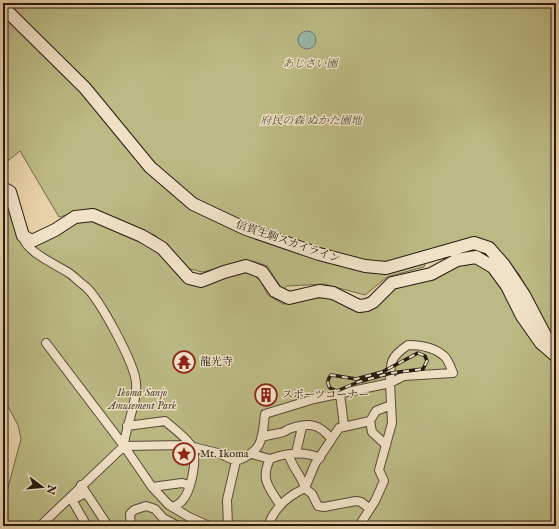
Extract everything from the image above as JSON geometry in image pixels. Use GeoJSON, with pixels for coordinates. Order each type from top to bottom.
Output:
{"type":"FeatureCollection","features":[{"type":"Feature","properties":{"kind":"street","name":"信貴生駒スカイライン"},"geometry":{"type":"LineString","coordinates":[[3,7],[85,88],[150,167],[193,204],[246,229],[319,254],[365,266],[386,268],[474,243],[488,248],[504,265],[524,295],[546,337],[556,346]]}},
{"type":"Feature","properties":{"kind":"street"},"geometry":{"type":"LineString","coordinates":[[3,188],[10,192],[24,242],[33,250],[70,274],[88,289],[107,319],[128,358],[136,384],[124,446],[81,485],[40,526]]}},
{"type":"Feature","properties":{"kind":"street"},"geometry":{"type":"LineString","coordinates":[[22,236],[32,241],[55,230],[75,217],[93,215],[142,236],[162,248],[189,278],[201,281],[224,272],[246,266],[262,272],[275,292],[289,298],[319,291],[334,293],[359,306],[367,306],[373,302],[392,283],[431,274],[457,260],[476,257],[493,267],[507,286],[522,316],[541,343],[556,356]]}},
{"type":"Feature","properties":{"kind":"street"},"geometry":{"type":"LineString","coordinates":[[46,343],[124,446],[152,487],[173,507],[209,526]]}},
{"type":"Feature","properties":{"kind":"street"},"geometry":{"type":"LineString","coordinates":[[124,446],[170,444],[192,446],[218,453],[236,461],[252,454],[260,446],[265,414],[314,399],[390,382],[404,376],[453,373],[445,356],[425,347],[408,345],[398,351],[390,362],[390,382],[392,423],[379,470],[384,481],[370,509],[359,526]]}},
{"type":"Feature","properties":{"kind":"street"},"geometry":{"type":"LineString","coordinates":[[340,394],[344,426]]}},
{"type":"Feature","properties":{"kind":"street"},"geometry":{"type":"LineString","coordinates":[[386,445],[372,432],[370,420],[376,411],[391,404]]}},
{"type":"Feature","properties":{"kind":"street"},"geometry":{"type":"LineString","coordinates":[[268,526],[271,517],[280,505],[294,493],[305,488],[308,478],[338,428],[370,420]]}},
{"type":"Feature","properties":{"kind":"street"},"geometry":{"type":"LineString","coordinates":[[127,426],[165,421],[192,446],[195,462],[189,485],[181,502],[173,507]]}},
{"type":"Feature","properties":{"kind":"street"},"geometry":{"type":"LineString","coordinates":[[262,436],[316,425],[325,430],[331,439]]}},
{"type":"Feature","properties":{"kind":"street"},"geometry":{"type":"LineString","coordinates":[[302,427],[291,465],[303,481],[305,488],[312,494],[318,506],[324,507],[360,502],[370,509]]}},
{"type":"Feature","properties":{"kind":"street"},"geometry":{"type":"LineString","coordinates":[[252,454],[270,459],[293,454],[310,454],[320,458]]}},
{"type":"Feature","properties":{"kind":"street"},"geometry":{"type":"LineString","coordinates":[[270,459],[265,469],[264,476],[280,505]]}},
{"type":"Feature","properties":{"kind":"street"},"geometry":{"type":"LineString","coordinates":[[228,526],[227,500],[236,461]]}},
{"type":"Feature","properties":{"kind":"street"},"geometry":{"type":"LineString","coordinates":[[152,487],[182,484],[189,485]]}},
{"type":"Feature","properties":{"kind":"street"},"geometry":{"type":"LineString","coordinates":[[81,485],[108,526]]}},
{"type":"Feature","properties":{"kind":"street"},"geometry":{"type":"LineString","coordinates":[[86,493],[72,500],[87,526]]}},
{"type":"Feature","properties":{"kind":"street"},"geometry":{"type":"LineString","coordinates":[[131,526],[130,514],[134,510],[146,506],[155,509],[163,518],[178,526]]}},
{"type":"Feature","properties":{"kind":"green space","name":"府民の森 ぬかた園地"},"geometry":{"type":"Polygon","coordinates":[[[3,3],[556,3],[556,339],[550,334],[519,274],[494,246],[430,250],[424,267],[387,277],[365,295],[324,284],[287,286],[283,290],[267,266],[253,261],[202,272],[190,269],[155,235],[95,214],[70,214],[59,217],[20,151],[3,165],[3,3]]]}},
{"type":"Feature","properties":{"kind":"green space","name":"Ikoma Sanjo Amusement Park"},"geometry":{"type":"Polygon","coordinates":[[[3,193],[7,196],[22,244],[78,221],[99,221],[151,245],[185,280],[250,271],[261,282],[268,295],[283,304],[330,296],[361,313],[404,283],[463,263],[479,264],[492,274],[556,360],[556,526],[3,526],[3,506],[21,439],[18,425],[3,397],[3,193]]]}},
{"type":"Feature","properties":{"kind":"green space"},"geometry":{"type":"Polygon","coordinates":[[[3,416],[7,429],[8,442],[7,455],[3,469],[3,416]]]}},
{"type":"Feature","properties":{"kind":"shaded area"},"geometry":{"type":"Polygon","coordinates":[[[307,31],[313,34],[316,40],[313,46],[307,49],[301,46],[298,40],[301,34],[307,31]]]}},
{"type":"Feature","properties":{"kind":"tunnel"},"geometry":{"type":"LineString","coordinates":[[3,37],[20,3]]}},
{"type":"Feature","properties":{"kind":"railway"},"geometry":{"type":"LineString","coordinates":[[418,353],[425,356],[427,361],[423,369],[391,373],[358,382],[337,391],[330,388],[328,385],[328,380],[331,375],[356,379],[382,372],[418,353]]}},
{"type":"Feature","properties":{"kind":"place","name":"龍光寺"},"geometry":{"type":"Point","coordinates":[184,362]}},
{"type":"Feature","properties":{"kind":"place","name":"スポーツコーナー"},"geometry":{"type":"Point","coordinates":[266,395]}},
{"type":"Feature","properties":{"kind":"place","name":"Mt. Ikoma"},"geometry":{"type":"Point","coordinates":[184,454]}},
{"type":"Feature","properties":{"kind":"park label","name":"あじさい園"},"geometry":{"type":"Point","coordinates":[310,64]}}]}
